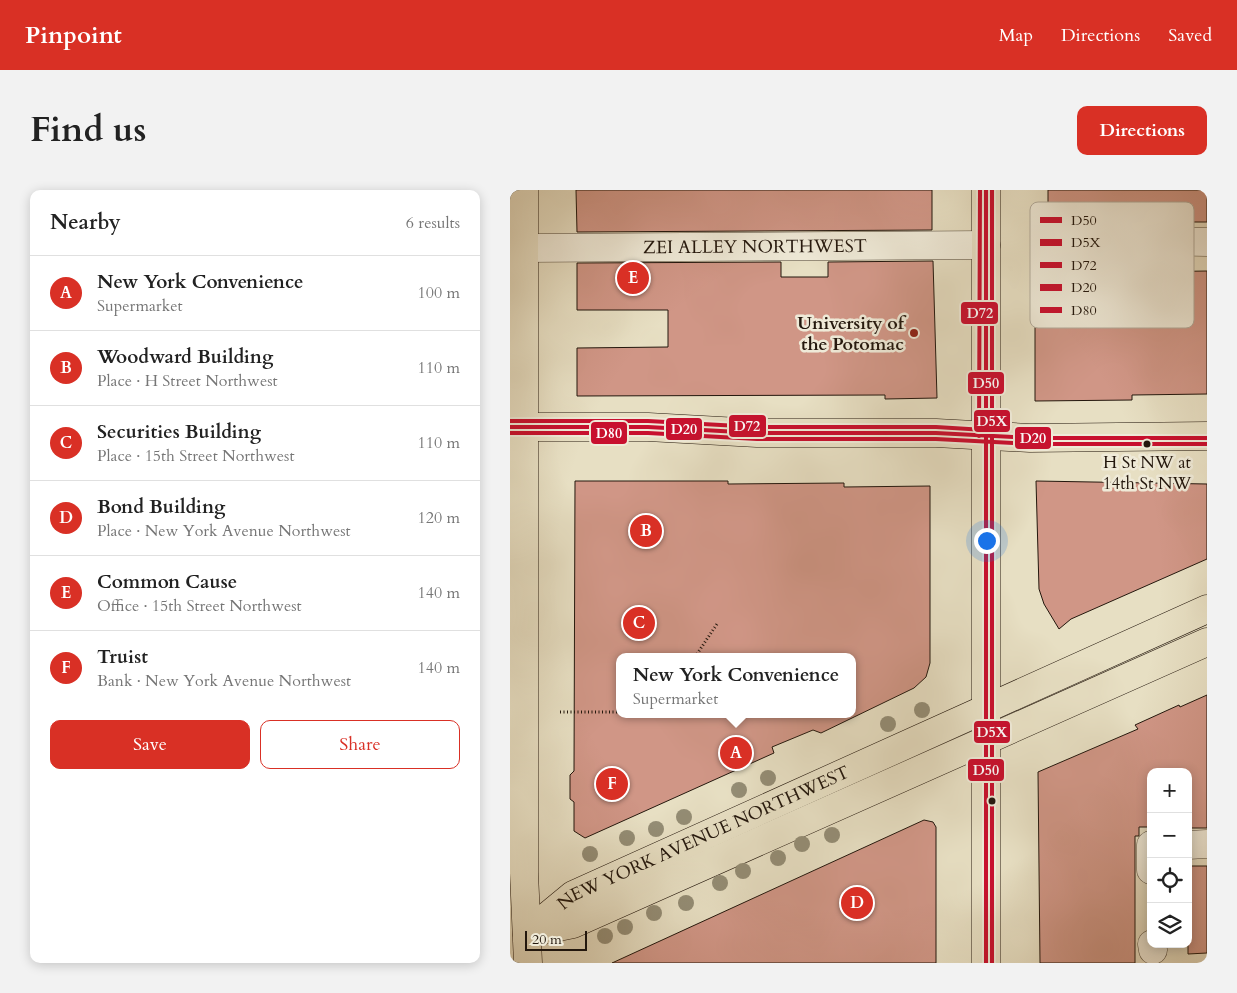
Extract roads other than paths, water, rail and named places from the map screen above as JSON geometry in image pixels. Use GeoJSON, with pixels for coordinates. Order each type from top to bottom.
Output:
{"type":"FeatureCollection","features":[{"type":"Feature","properties":{"kind":"main road"},"geometry":{"type":"LineString","coordinates":[[524,190],[520,262],[517,427],[524,864],[519,936],[528,963]]}},
{"type":"Feature","properties":{"kind":"main road"},"geometry":{"type":"LineString","coordinates":[[986,190],[984,436],[987,739],[986,963]]}},
{"type":"Feature","properties":{"kind":"main road"},"geometry":{"type":"LineString","coordinates":[[517,427],[648,427],[757,433],[936,433],[1030,438],[1205,437]]}},
{"type":"Feature","properties":{"kind":"main road","name":"NEW YORK AVENUE NORTHWEST"},"geometry":{"type":"LineString","coordinates":[[519,936],[573,895],[1207,609]]}},
{"type":"Feature","properties":{"kind":"main road","name":"NEW YORK AVENUE NORTHWEST"},"geometry":{"type":"LineString","coordinates":[[519,936],[573,924],[1207,642]]}},
{"type":"Feature","properties":{"kind":"lane"},"geometry":{"type":"LineString","coordinates":[[1194,242],[1207,242]]}},
{"type":"Feature","properties":{"kind":"lane","name":"ZEI ALLEY NORTHWEST"},"geometry":{"type":"LineString","coordinates":[[520,262],[986,245]]}},
{"type":"Feature","properties":{"kind":"lane"},"geometry":{"type":"LineString","coordinates":[[1192,845],[1207,844]]}},
{"type":"Feature","properties":{"kind":"place","name":"Common Cause"},"geometry":{"type":"Point","coordinates":[633,278]}},
{"type":"Feature","properties":{"kind":"place","name":"University of the Potomac"},"geometry":{"type":"Point","coordinates":[914,333]}},
{"type":"Feature","properties":{"kind":"place","name":"H St NW at 14th St NW"},"geometry":{"type":"Point","coordinates":[1147,444]}},
{"type":"Feature","properties":{"kind":"place","name":"Woodward Building"},"geometry":{"type":"Point","coordinates":[646,531]}},
{"type":"Feature","properties":{"kind":"place","name":"Securities Building"},"geometry":{"type":"Point","coordinates":[639,623]}},
{"type":"Feature","properties":{"kind":"place","name":"New York Convenience"},"geometry":{"type":"Point","coordinates":[736,753]}},
{"type":"Feature","properties":{"kind":"place","name":"Truist"},"geometry":{"type":"Point","coordinates":[612,784]}},
{"type":"Feature","properties":{"kind":"place","name":"Bond Building"},"geometry":{"type":"Point","coordinates":[857,903]}}]}
